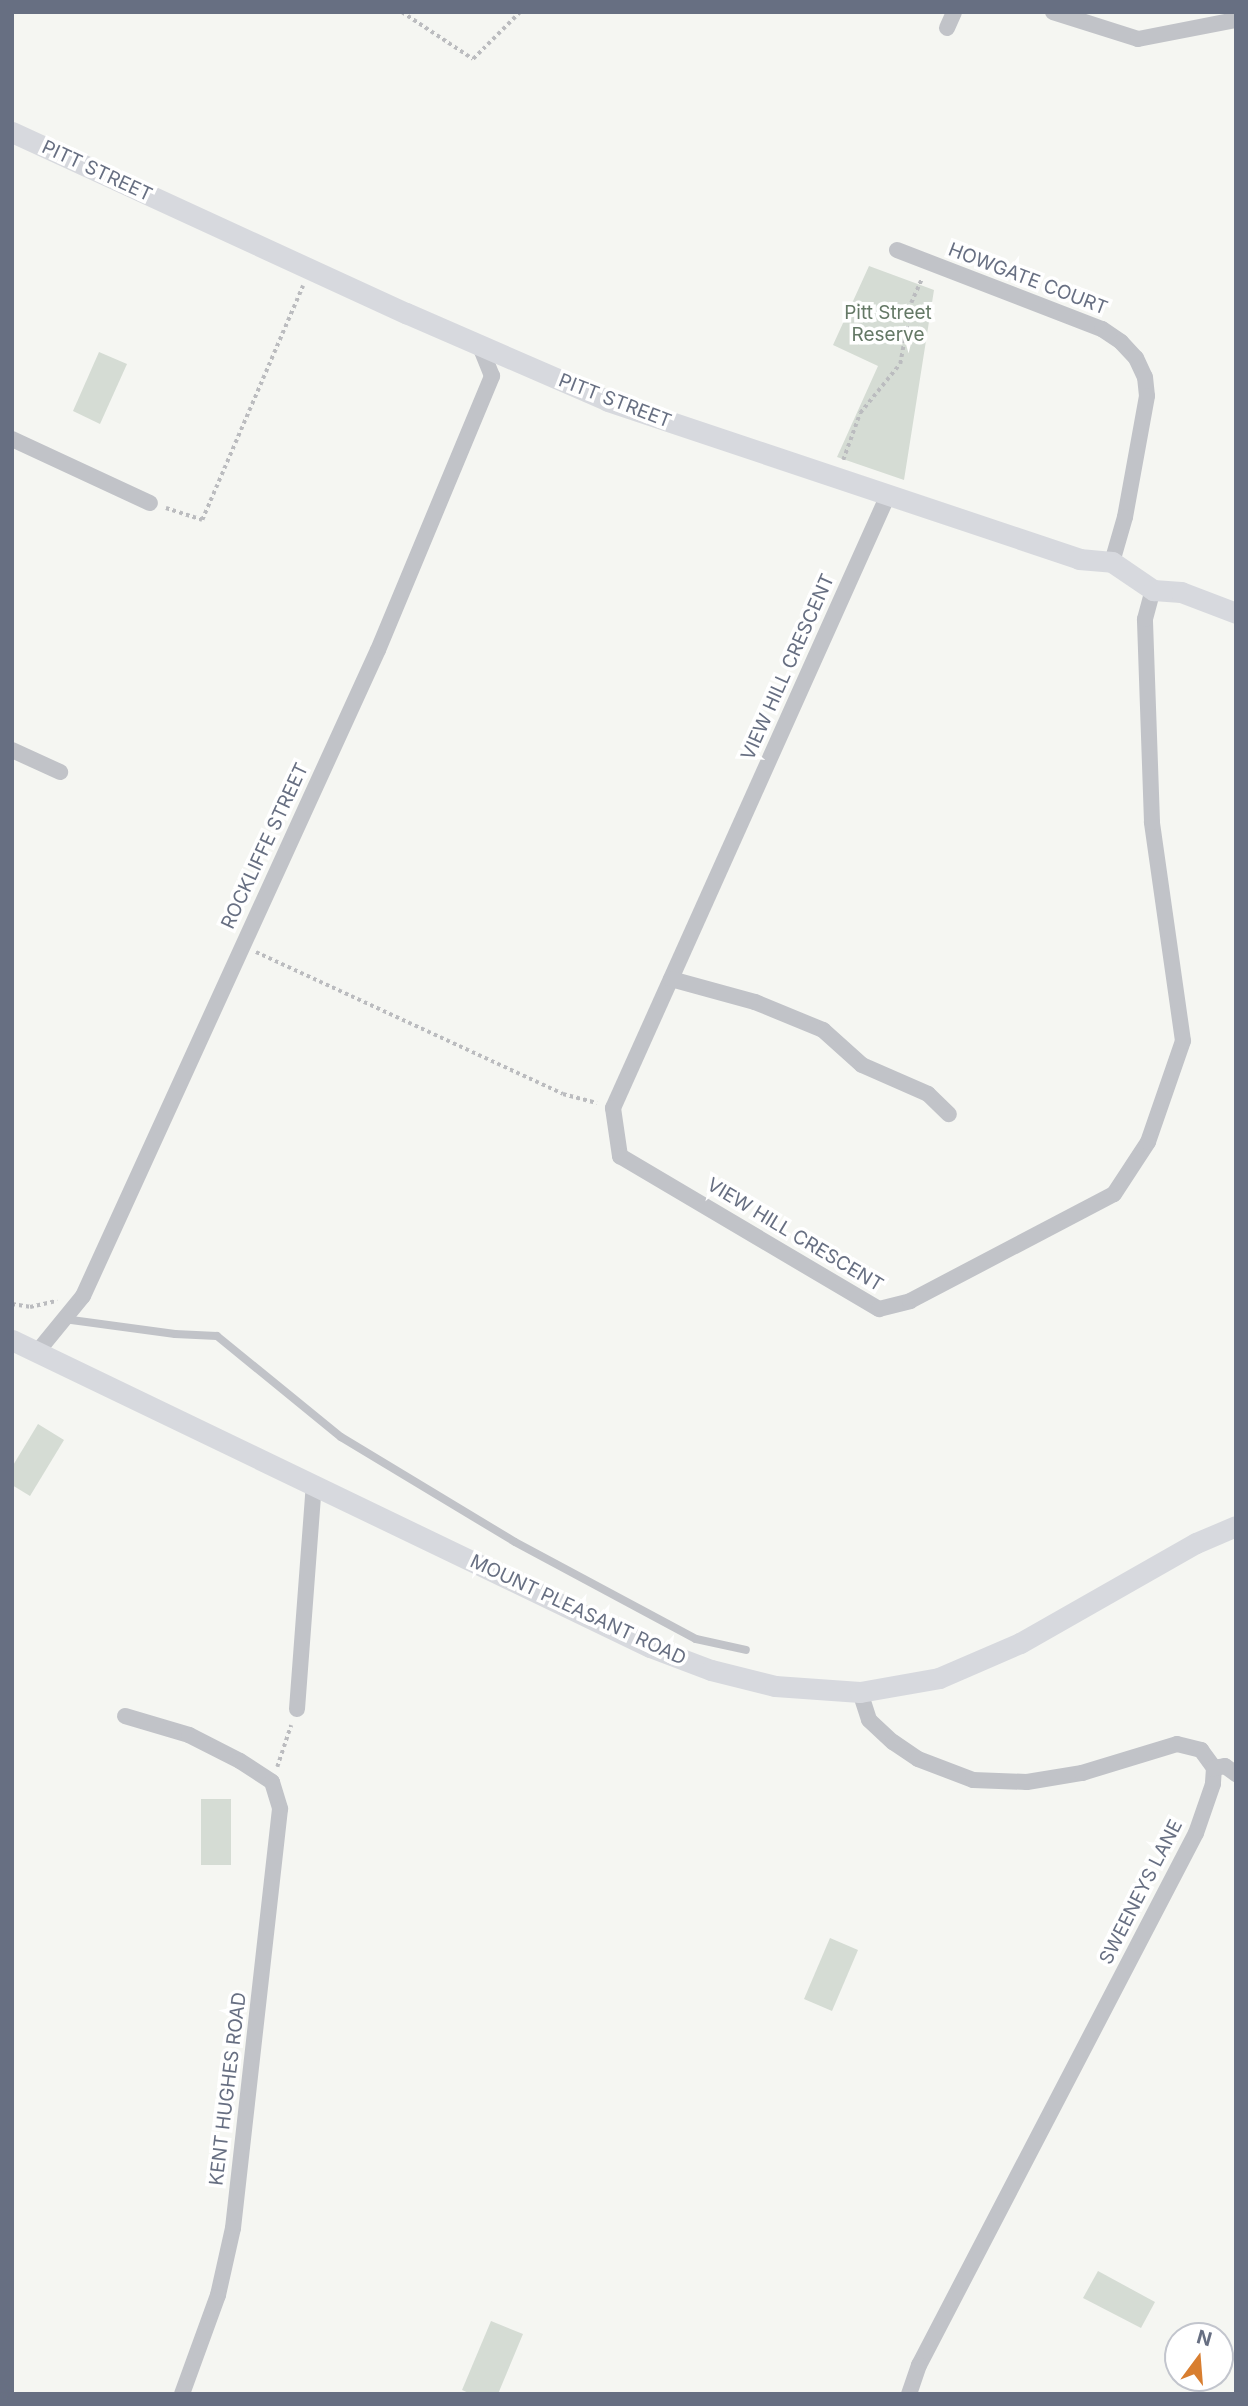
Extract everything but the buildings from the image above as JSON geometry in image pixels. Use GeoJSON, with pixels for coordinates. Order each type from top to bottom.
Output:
{"type":"FeatureCollection","features":[{"type":"Feature","properties":{"kind":"street"},"geometry":{"type":"LineString","coordinates":[[947,28],[954,12]]}},
{"type":"Feature","properties":{"kind":"street"},"geometry":{"type":"LineString","coordinates":[[1053,12],[1138,39],[1236,20]]}},
{"type":"Feature","properties":{"kind":"street","name":"PITT STREET"},"geometry":{"type":"LineString","coordinates":[[12,132],[310,269],[608,401],[1079,559],[1112,562],[1153,590],[1181,592],[1236,612]]}},
{"type":"Feature","properties":{"kind":"street","name":"HOWGATE COURT"},"geometry":{"type":"LineString","coordinates":[[897,250],[1102,329],[1121,342],[1136,358],[1145,376],[1147,396],[1125,517],[1112,562]]}},
{"type":"Feature","properties":{"kind":"street","name":"ROCKLIFFE STREET"},"geometry":{"type":"LineString","coordinates":[[38,1352],[83,1296],[377,650],[492,376],[479,344]]}},
{"type":"Feature","properties":{"kind":"street"},"geometry":{"type":"LineString","coordinates":[[12,439],[150,503]]}},
{"type":"Feature","properties":{"kind":"street","name":"VIEW HILL CRESCENT"},"geometry":{"type":"LineString","coordinates":[[888,495],[613,1108],[620,1156],[879,1309],[910,1301],[1114,1194],[1148,1142],[1183,1041],[1152,822],[1145,619],[1153,590]]}},
{"type":"Feature","properties":{"kind":"street"},"geometry":{"type":"LineString","coordinates":[[12,750],[60,772]]}},
{"type":"Feature","properties":{"kind":"street"},"geometry":{"type":"LineString","coordinates":[[671,979],[755,1002],[823,1030],[862,1065],[928,1094],[949,1114]]}},
{"type":"Feature","properties":{"kind":"street","name":"MOUNT PLEASANT ROAD"},"geometry":{"type":"LineString","coordinates":[[12,1340],[650,1647],[711,1670],[775,1686],[860,1692],[939,1678],[982,1661],[1196,1543],[1236,1526]]}},
{"type":"Feature","properties":{"kind":"street"},"geometry":{"type":"LineString","coordinates":[[297,1709],[314,1485]]}},
{"type":"Feature","properties":{"kind":"street"},"geometry":{"type":"LineString","coordinates":[[860,1692],[869,1720],[893,1742],[918,1759],[973,1780],[1027,1782],[1082,1773],[1177,1744],[1201,1750],[1214,1768],[1225,1766],[1236,1774]]}},
{"type":"Feature","properties":{"kind":"street"},"geometry":{"type":"LineString","coordinates":[[125,1716],[188,1735],[240,1761],[272,1782]]}},
{"type":"Feature","properties":{"kind":"street","name":"SWEENEYS LANE"},"geometry":{"type":"LineString","coordinates":[[909,2394],[925,2352],[1196,1833],[1213,1784],[1214,1768]]}},
{"type":"Feature","properties":{"kind":"street","name":"KENT HUGHES ROAD"},"geometry":{"type":"LineString","coordinates":[[182,2394],[218,2295],[233,2228],[280,1809],[272,1782]]}},
{"type":"Feature","properties":{"kind":"lane"},"geometry":{"type":"LineString","coordinates":[[64,1319],[175,1335],[217,1336],[341,1437],[515,1542],[696,1639],[747,1650]]}},
{"type":"Feature","properties":{"kind":"path"},"geometry":{"type":"LineString","coordinates":[[402,12],[473,59],[520,12]]}},
{"type":"Feature","properties":{"kind":"path"},"geometry":{"type":"LineString","coordinates":[[836,478],[860,413],[900,363],[911,303],[929,262]]}},
{"type":"Feature","properties":{"kind":"path"},"geometry":{"type":"LineString","coordinates":[[150,503],[202,520],[310,269]]}},
{"type":"Feature","properties":{"kind":"path"},"geometry":{"type":"LineString","coordinates":[[242,945],[563,1094],[613,1108]]}},
{"type":"Feature","properties":{"kind":"path"},"geometry":{"type":"LineString","coordinates":[[12,1304],[30,1307],[83,1296]]}},
{"type":"Feature","properties":{"kind":"path"},"geometry":{"type":"LineString","coordinates":[[272,1782],[297,1709]]}},
{"type":"Feature","properties":{"kind":"green space","name":"Pitt Street Reserve"},"geometry":{"type":"Polygon","coordinates":[[[869,266],[934,290],[904,480],[837,457],[878,366],[833,345],[869,266]]]}},
{"type":"Feature","properties":{"kind":"green space"},"geometry":{"type":"Polygon","coordinates":[[[99,352],[127,364],[100,424],[73,411],[99,352]]]}},
{"type":"Feature","properties":{"kind":"green space"},"geometry":{"type":"Polygon","coordinates":[[[38,1424],[64,1440],[30,1496],[12,1485],[12,1467],[38,1424]]]}},
{"type":"Feature","properties":{"kind":"green space"},"geometry":{"type":"Polygon","coordinates":[[[201,1799],[231,1799],[231,1865],[201,1865],[201,1799]]]}},
{"type":"Feature","properties":{"kind":"green space"},"geometry":{"type":"Polygon","coordinates":[[[830,1938],[858,1950],[832,2011],[804,1999],[830,1938]]]}},
{"type":"Feature","properties":{"kind":"green space"},"geometry":{"type":"Polygon","coordinates":[[[1098,2271],[1155,2302],[1141,2328],[1083,2298],[1098,2271]]]}},
{"type":"Feature","properties":{"kind":"green space"},"geometry":{"type":"Polygon","coordinates":[[[491,2321],[523,2334],[498,2394],[471,2394],[462,2390],[491,2321]]]}}]}
